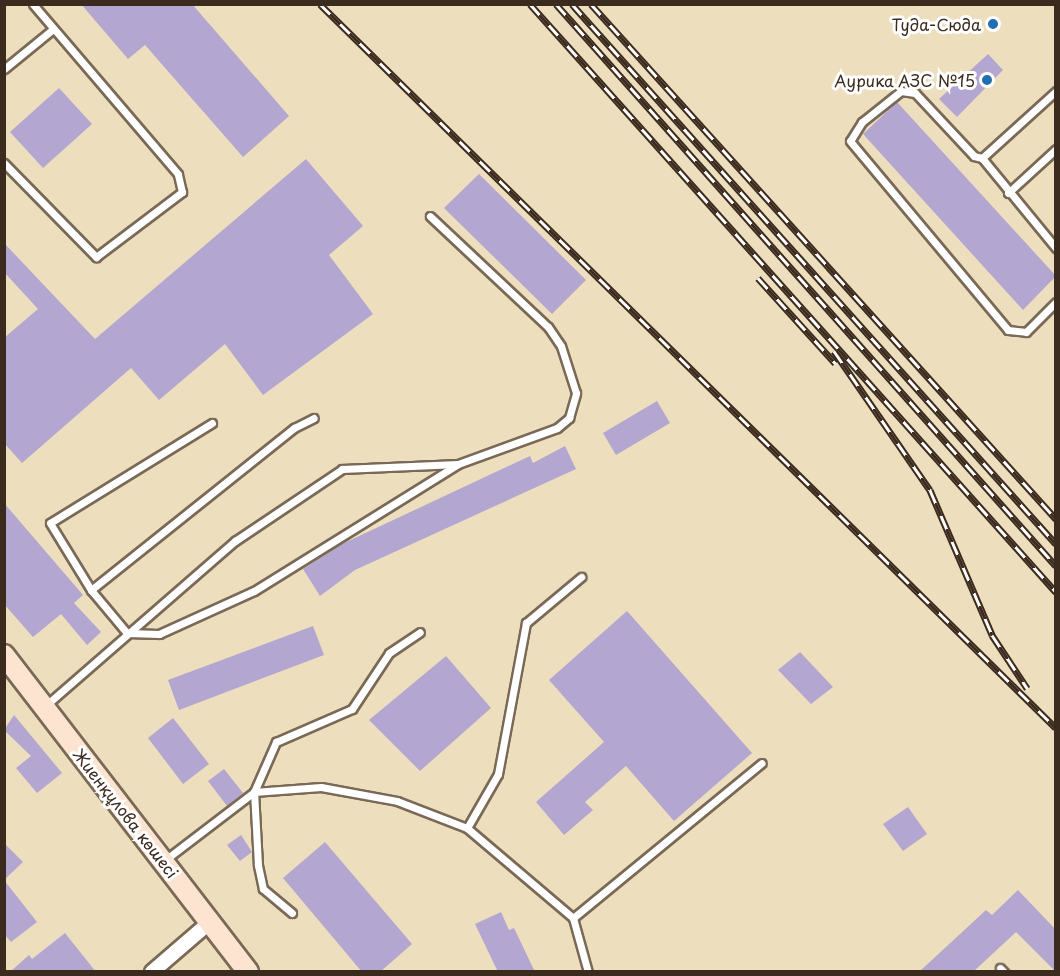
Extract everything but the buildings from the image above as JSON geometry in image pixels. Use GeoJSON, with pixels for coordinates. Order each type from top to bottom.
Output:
{"type":"FeatureCollection","features":[{"type":"Feature","properties":{"kind":"street","name":"Жиенқұлова көшесі"},"geometry":{"type":"LineString","coordinates":[[4,655],[248,972]]}},
{"type":"Feature","properties":{"kind":"street"},"geometry":{"type":"LineString","coordinates":[[152,972],[210,922]]}},
{"type":"Feature","properties":{"kind":"lane"},"geometry":{"type":"LineString","coordinates":[[4,163],[96,257],[180,198],[178,174],[33,4]]}},
{"type":"Feature","properties":{"kind":"lane"},"geometry":{"type":"LineString","coordinates":[[4,69],[53,29]]}},
{"type":"Feature","properties":{"kind":"lane"},"geometry":{"type":"LineString","coordinates":[[1056,248],[982,159],[908,92],[901,91],[862,122],[850,141],[875,178],[1008,330],[1026,332],[1056,302]]}},
{"type":"Feature","properties":{"kind":"lane"},"geometry":{"type":"LineString","coordinates":[[982,159],[1056,91]]}},
{"type":"Feature","properties":{"kind":"lane"},"geometry":{"type":"LineString","coordinates":[[1008,193],[1056,148]]}},
{"type":"Feature","properties":{"kind":"lane"},"geometry":{"type":"LineString","coordinates":[[212,423],[50,523],[91,590],[127,633],[159,634],[254,591],[458,464],[557,428],[569,418],[576,393],[561,346],[548,327],[430,216]]}},
{"type":"Feature","properties":{"kind":"lane"},"geometry":{"type":"LineString","coordinates":[[91,590],[294,428],[314,418]]}},
{"type":"Feature","properties":{"kind":"lane"},"geometry":{"type":"LineString","coordinates":[[44,707],[235,541],[342,469],[458,464]]}},
{"type":"Feature","properties":{"kind":"lane"},"geometry":{"type":"LineString","coordinates":[[467,828],[498,774],[526,623],[581,577]]}},
{"type":"Feature","properties":{"kind":"lane"},"geometry":{"type":"LineString","coordinates":[[164,862],[254,792],[276,742],[352,709],[390,653],[420,632]]}},
{"type":"Feature","properties":{"kind":"lane"},"geometry":{"type":"LineString","coordinates":[[573,918],[762,763]]}},
{"type":"Feature","properties":{"kind":"lane"},"geometry":{"type":"LineString","coordinates":[[254,792],[321,787],[397,801],[467,828],[573,918],[588,972]]}},
{"type":"Feature","properties":{"kind":"lane"},"geometry":{"type":"LineString","coordinates":[[254,792],[263,889],[292,913]]}},
{"type":"Feature","properties":{"kind":"railway"},"geometry":{"type":"LineString","coordinates":[[320,4],[1056,728]]}},
{"type":"Feature","properties":{"kind":"railway"},"geometry":{"type":"LineString","coordinates":[[530,4],[1056,592]]}},
{"type":"Feature","properties":{"kind":"railway"},"geometry":{"type":"LineString","coordinates":[[556,4],[1056,566]]}},
{"type":"Feature","properties":{"kind":"railway"},"geometry":{"type":"LineString","coordinates":[[572,4],[1056,544]]}},
{"type":"Feature","properties":{"kind":"railway"},"geometry":{"type":"LineString","coordinates":[[591,4],[1056,519]]}},
{"type":"Feature","properties":{"kind":"railway"},"geometry":{"type":"LineString","coordinates":[[758,278],[835,363]]}},
{"type":"Feature","properties":{"kind":"railway"},"geometry":{"type":"LineString","coordinates":[[834,351],[930,490],[992,635],[1027,688]]}},
{"type":"Feature","properties":{"kind":"place","name":"Туда-Сюда"},"geometry":{"type":"Point","coordinates":[993,24]}},
{"type":"Feature","properties":{"kind":"place","name":"Аурика АЗС №15"},"geometry":{"type":"Point","coordinates":[987,80]}}]}
